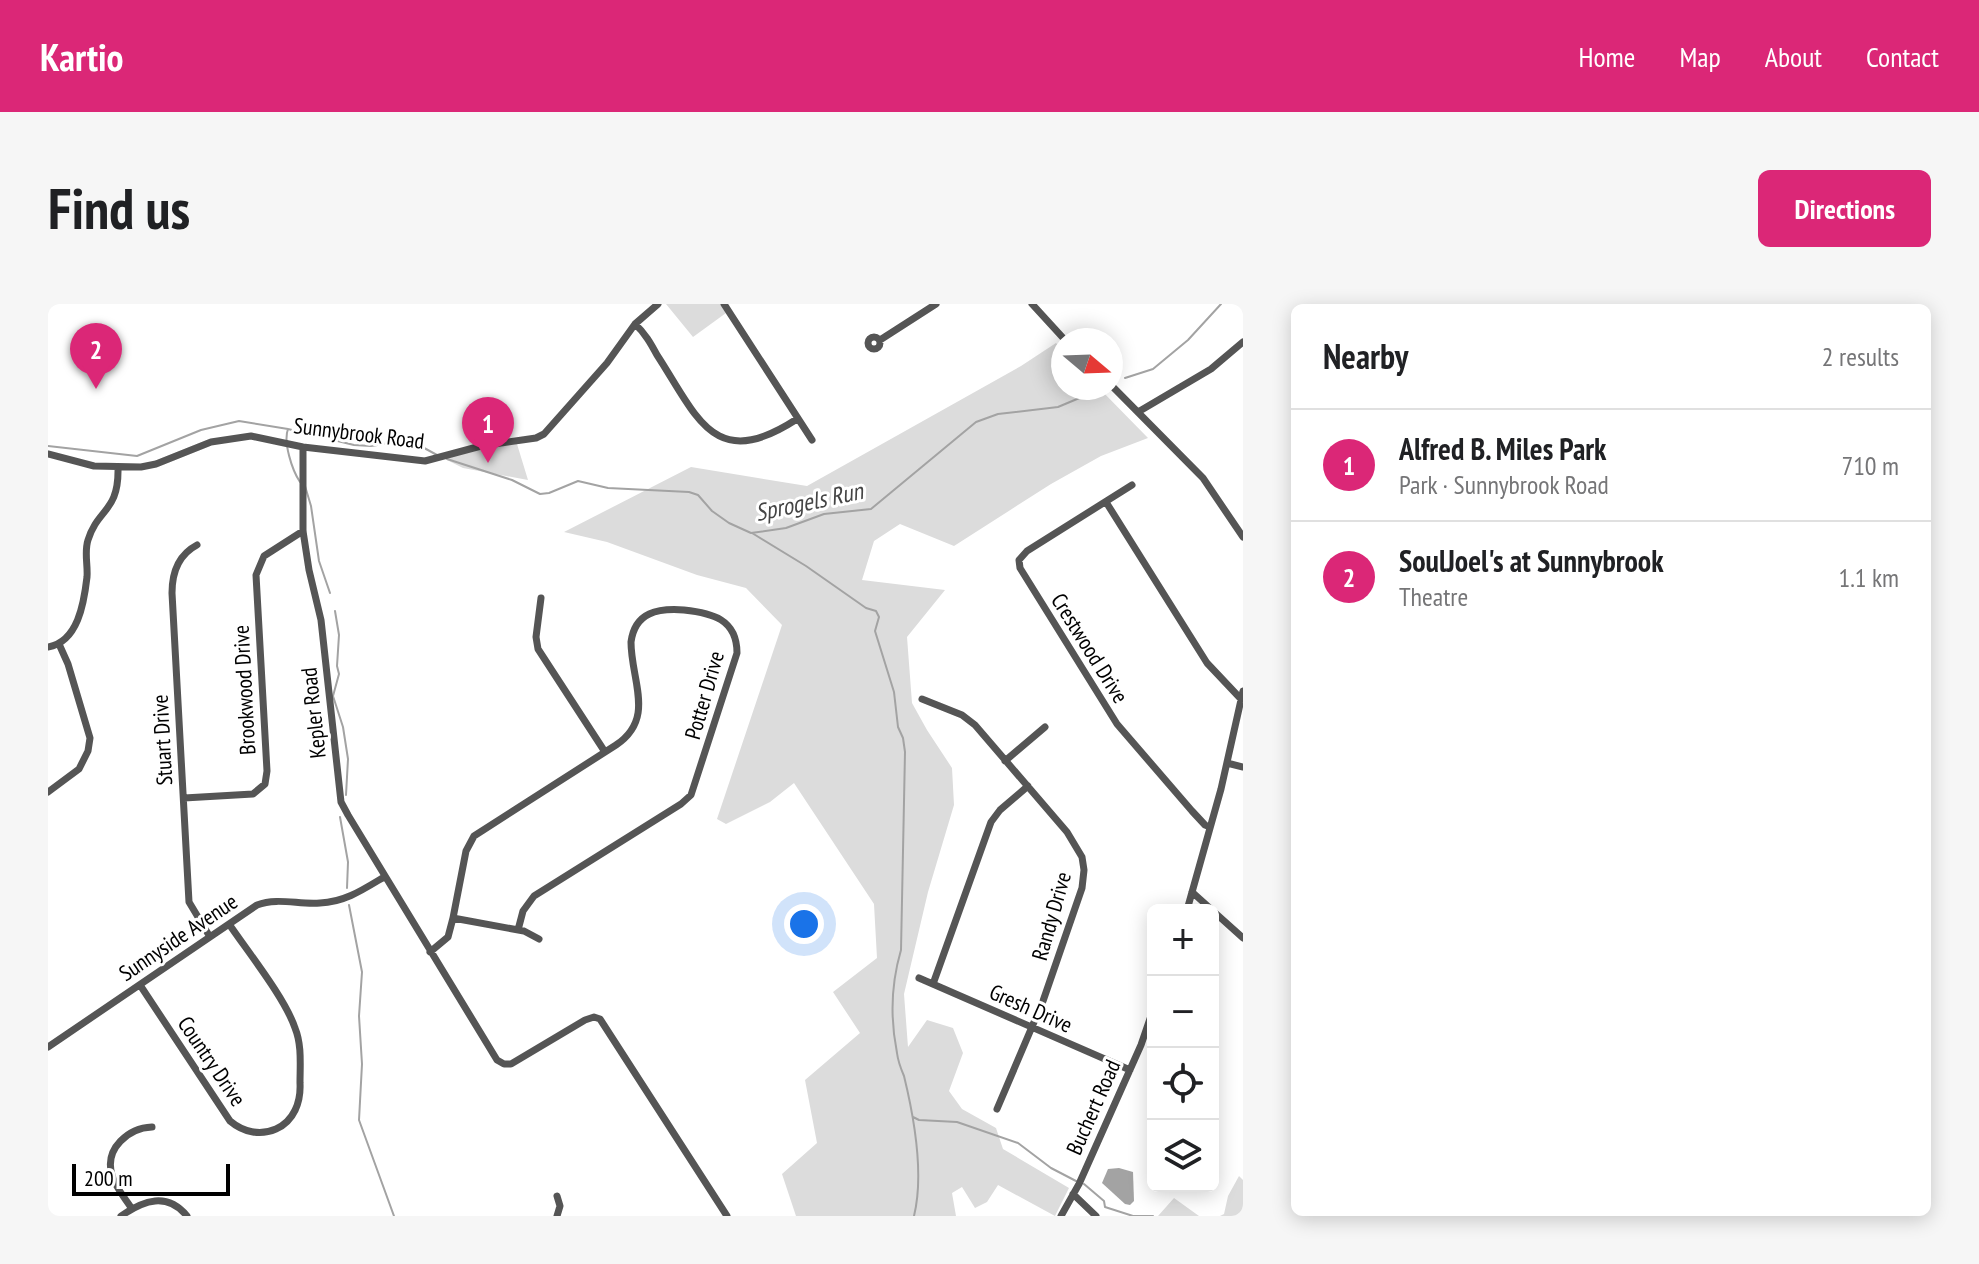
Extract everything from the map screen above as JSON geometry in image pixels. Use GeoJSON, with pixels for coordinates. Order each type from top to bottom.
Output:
{"type":"FeatureCollection","features":[{"type":"Feature","properties":{"kind":"street","name":"Sunnybrook Road"},"geometry":{"type":"LineString","coordinates":[[48,454],[94,466],[149,466],[230,437],[259,436],[303,447],[418,461],[437,460],[451,454],[542,436],[607,363],[635,324],[658,304]]}},
{"type":"Feature","properties":{"kind":"street"},"geometry":{"type":"LineString","coordinates":[[724,304],[812,440]]}},
{"type":"Feature","properties":{"kind":"street"},"geometry":{"type":"LineString","coordinates":[[880,340],[936,304]]}},
{"type":"Feature","properties":{"kind":"street"},"geometry":{"type":"LineString","coordinates":[[1032,304],[1054,328]]}},
{"type":"Feature","properties":{"kind":"street"},"geometry":{"type":"LineString","coordinates":[[635,324],[699,420],[714,434],[731,440],[763,439],[797,419]]}},
{"type":"Feature","properties":{"kind":"street"},"geometry":{"type":"LineString","coordinates":[[1138,412],[1211,369],[1243,342]]}},
{"type":"Feature","properties":{"kind":"street"},"geometry":{"type":"LineString","coordinates":[[1123,397],[1203,478],[1243,537]]}},
{"type":"Feature","properties":{"kind":"street","name":"Kepler Road"},"geometry":{"type":"LineString","coordinates":[[303,447],[303,531],[321,620],[341,802],[486,1044],[501,1063],[519,1060],[585,1020],[594,1017],[602,1021],[727,1216]]}},
{"type":"Feature","properties":{"kind":"street"},"geometry":{"type":"LineString","coordinates":[[48,647],[67,639],[76,627],[87,580],[87,541],[116,498],[118,468]]}},
{"type":"Feature","properties":{"kind":"street","name":"Crestwood Drive"},"geometry":{"type":"LineString","coordinates":[[1132,485],[1027,551],[1019,560],[1021,572],[1117,724],[1198,818],[1210,827]]}},
{"type":"Feature","properties":{"kind":"street"},"geometry":{"type":"LineString","coordinates":[[1106,502],[1207,663],[1242,695],[1189,904]]}},
{"type":"Feature","properties":{"kind":"street","name":"Brookwood Drive"},"geometry":{"type":"LineString","coordinates":[[184,798],[253,794],[265,784],[256,575],[264,556],[303,531]]}},
{"type":"Feature","properties":{"kind":"street","name":"Stuart Drive"},"geometry":{"type":"LineString","coordinates":[[197,545],[180,559],[172,581],[189,904],[210,937]]}},
{"type":"Feature","properties":{"kind":"street"},"geometry":{"type":"LineString","coordinates":[[541,598],[536,637],[538,649],[605,752]]}},
{"type":"Feature","properties":{"kind":"street","name":"Potter Drive"},"geometry":{"type":"LineString","coordinates":[[453,918],[466,851],[474,836],[629,735],[639,717],[630,645],[633,631],[640,620],[654,611],[667,609],[709,614],[728,624],[737,644],[736,658],[691,795],[534,896],[523,911],[518,930]]}},
{"type":"Feature","properties":{"kind":"street"},"geometry":{"type":"LineString","coordinates":[[48,792],[79,769],[88,751],[90,738],[59,644]]}},
{"type":"Feature","properties":{"kind":"street","name":"Randy Drive"},"geometry":{"type":"LineString","coordinates":[[922,699],[969,719],[1078,847],[1084,870],[1081,893],[1032,1028],[997,1109]]}},
{"type":"Feature","properties":{"kind":"street"},"geometry":{"type":"LineString","coordinates":[[1005,761],[1045,727]]}},
{"type":"Feature","properties":{"kind":"street"},"geometry":{"type":"LineString","coordinates":[[1227,763],[1243,767]]}},
{"type":"Feature","properties":{"kind":"street"},"geometry":{"type":"LineString","coordinates":[[933,984],[989,825],[998,812],[1028,786]]}},
{"type":"Feature","properties":{"kind":"street","name":"Sunnyside Avenue"},"geometry":{"type":"LineString","coordinates":[[48,1047],[263,903],[333,902],[357,893],[384,877]]}},
{"type":"Feature","properties":{"kind":"street"},"geometry":{"type":"LineString","coordinates":[[1192,892],[1206,904]]}},
{"type":"Feature","properties":{"kind":"street"},"geometry":{"type":"LineString","coordinates":[[1219,916],[1243,938]]}},
{"type":"Feature","properties":{"kind":"street"},"geometry":{"type":"LineString","coordinates":[[430,952],[448,937],[453,918],[518,930],[539,939]]}},
{"type":"Feature","properties":{"kind":"street","name":"Country Drive"},"geometry":{"type":"LineString","coordinates":[[140,985],[230,1121],[252,1132],[268,1132],[280,1127],[294,1113],[300,1098],[297,1032],[229,924]]}},
{"type":"Feature","properties":{"kind":"street","name":"Gresh Drive"},"geometry":{"type":"LineString","coordinates":[[919,978],[1130,1070]]}},
{"type":"Feature","properties":{"kind":"street","name":"Buchert Road"},"geometry":{"type":"LineString","coordinates":[[1061,1216],[1130,1070],[1147,1026]]}},
{"type":"Feature","properties":{"kind":"street"},"geometry":{"type":"LineString","coordinates":[[132,1209],[113,1178],[111,1157],[117,1144],[125,1137],[140,1128],[152,1127]]}},
{"type":"Feature","properties":{"kind":"street"},"geometry":{"type":"LineString","coordinates":[[1073,1194],[1096,1216]]}},
{"type":"Feature","properties":{"kind":"street"},"geometry":{"type":"LineString","coordinates":[[557,1196],[560,1206],[557,1216]]}},
{"type":"Feature","properties":{"kind":"street"},"geometry":{"type":"LineString","coordinates":[[121,1216],[146,1202],[163,1200],[176,1205],[187,1216]]}},
{"type":"Feature","properties":{"kind":"shaded area"},"geometry":{"type":"Polygon","coordinates":[[[666,304],[720,304],[726,313],[693,337],[666,304]]]}},
{"type":"Feature","properties":{"kind":"shaded area"},"geometry":{"type":"Polygon","coordinates":[[[1051,346],[1051,400],[1111,400],[1148,438],[1101,456],[954,546],[900,524],[874,541],[862,580],[945,590],[907,637],[912,703],[952,768],[954,805],[928,892],[904,994],[908,1047],[927,1020],[953,1028],[963,1053],[949,1091],[962,1109],[996,1128],[1003,1149],[1069,1188],[1055,1216],[998,1185],[987,1202],[975,1208],[962,1187],[952,1193],[956,1216],[796,1216],[782,1174],[817,1143],[805,1080],[860,1033],[833,992],[877,958],[874,904],[794,783],[770,802],[726,824],[717,819],[782,625],[746,588],[697,575],[607,542],[564,532],[691,467],[807,486],[1051,346]]]}},
{"type":"Feature","properties":{"kind":"shaded area"},"geometry":{"type":"Polygon","coordinates":[[[517,444],[528,480],[463,468],[445,459],[471,451],[517,444]]]}},
{"type":"Feature","properties":{"kind":"shaded area"},"geometry":{"type":"Polygon","coordinates":[[[1108,1169],[1133,1172],[1134,1201],[1130,1205],[1102,1183],[1108,1169]]]}},
{"type":"Feature","properties":{"kind":"shaded area"},"geometry":{"type":"Polygon","coordinates":[[[1239,1176],[1243,1180],[1243,1216],[1220,1216],[1224,1214],[1228,1196],[1239,1176]]]}},
{"type":"Feature","properties":{"kind":"shaded area"},"geometry":{"type":"Polygon","coordinates":[[[1174,1198],[1199,1216],[1158,1216],[1174,1198]]]}},
{"type":"Feature","properties":{"kind":"waterway","name":"Sprogels Run"},"geometry":{"type":"LineString","coordinates":[[1125,378],[1153,369],[1188,340],[1221,304]]}},
{"type":"Feature","properties":{"kind":"waterway","name":"Sprogels Run"},"geometry":{"type":"LineString","coordinates":[[447,459],[512,480],[540,494],[578,481],[608,488],[689,492],[698,495],[712,511],[729,523],[751,533],[786,528],[824,514],[871,509],[976,422],[998,414],[1058,407],[1075,400]]}},
{"type":"Feature","properties":{"kind":"waterway","name":"Sprogels Run"},"geometry":{"type":"LineString","coordinates":[[48,446],[137,456],[201,430],[239,421],[354,445],[415,443],[437,455]]}},
{"type":"Feature","properties":{"kind":"waterway"},"geometry":{"type":"LineString","coordinates":[[288,429],[289,456],[300,482]]}},
{"type":"Feature","properties":{"kind":"waterway"},"geometry":{"type":"LineString","coordinates":[[305,486],[319,561],[330,593]]}},
{"type":"Feature","properties":{"kind":"waterway"},"geometry":{"type":"LineString","coordinates":[[752,533],[866,608],[876,611],[879,617],[875,631],[894,692],[905,752],[901,950],[893,988],[893,1014],[897,1056],[908,1092],[916,1146],[918,1183],[914,1216]]}},
{"type":"Feature","properties":{"kind":"waterway"},"geometry":{"type":"LineString","coordinates":[[335,611],[339,635],[339,674],[333,696],[343,727],[348,759],[346,795]]}},
{"type":"Feature","properties":{"kind":"waterway"},"geometry":{"type":"LineString","coordinates":[[340,817],[348,862],[347,888]]}},
{"type":"Feature","properties":{"kind":"waterway"},"geometry":{"type":"LineString","coordinates":[[349,905],[362,972],[359,1120],[394,1216]]}},
{"type":"Feature","properties":{"kind":"waterway"},"geometry":{"type":"LineString","coordinates":[[913,1117],[957,1122],[1018,1143],[1051,1168],[1076,1181]]}},
{"type":"Feature","properties":{"kind":"waterway"},"geometry":{"type":"LineString","coordinates":[[1084,1184],[1104,1201],[1105,1207],[1133,1216],[1153,1216]]}},
{"type":"Feature","properties":{"kind":"place","name":"SoulJoel's at Sunnybrook"},"geometry":{"type":"Point","coordinates":[96,389]}},
{"type":"Feature","properties":{"kind":"place","name":"Alfred B. Miles Park"},"geometry":{"type":"Point","coordinates":[488,463]}}]}
